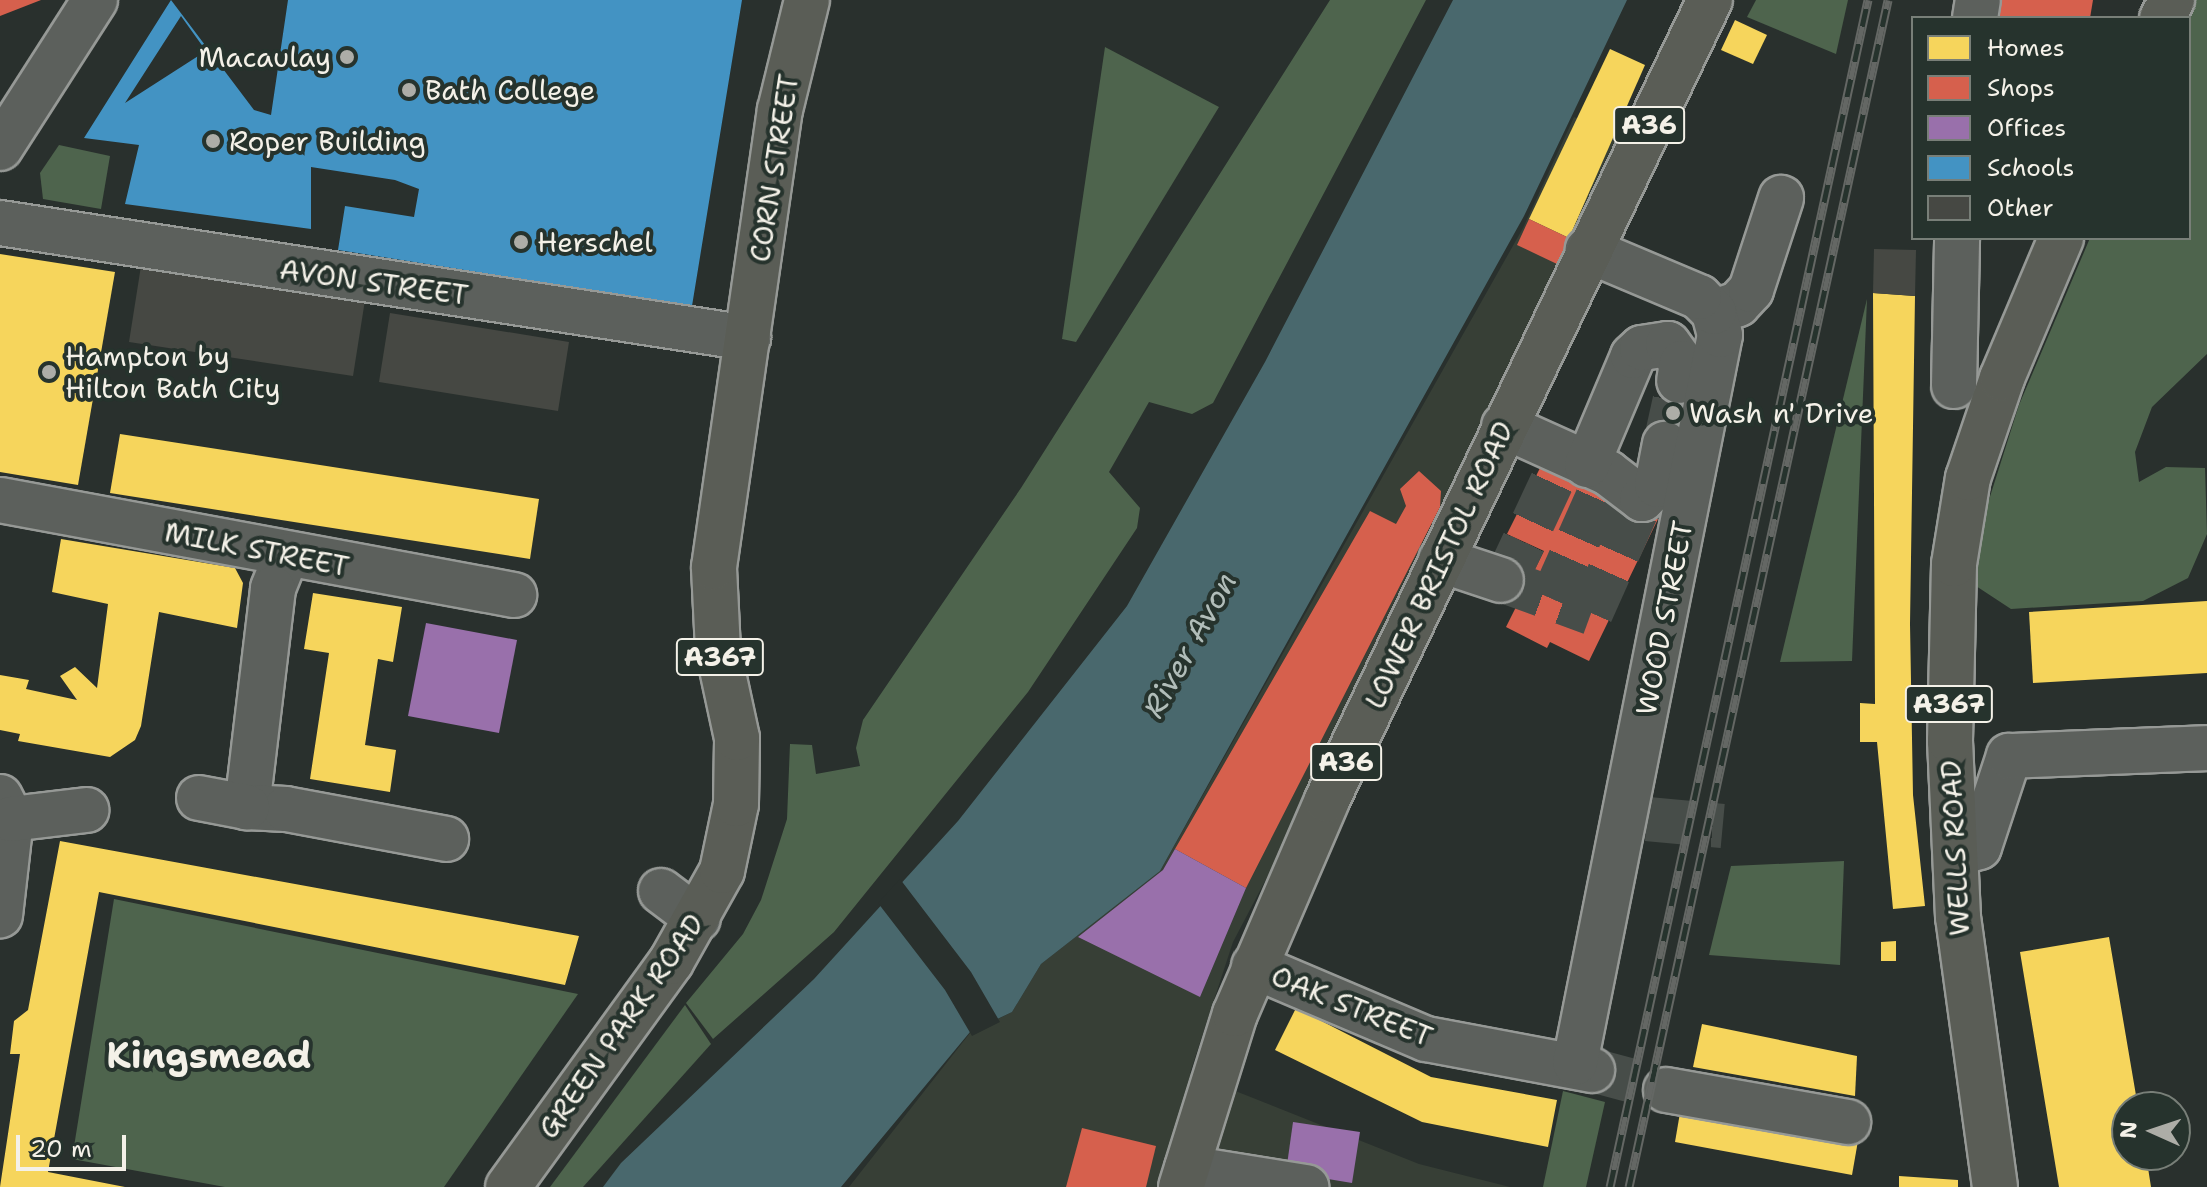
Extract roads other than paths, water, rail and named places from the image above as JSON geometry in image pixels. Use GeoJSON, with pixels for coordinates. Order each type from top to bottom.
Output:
{"type":"FeatureCollection","features":[{"type":"Feature","properties":{"kind":"main road","name":"CORN STREET"},"geometry":{"type":"LineString","coordinates":[[748,338],[780,110],[807,0]]}},
{"type":"Feature","properties":{"kind":"main road","name":"LOWER BRISTOL ROAD"},"geometry":{"type":"LineString","coordinates":[[1184,1178],[1254,966],[1504,426],[1710,0]]}},
{"type":"Feature","properties":{"kind":"main road","name":"WELLS ROAD"},"geometry":{"type":"LineString","coordinates":[[1995,1187],[1960,950],[1949,644],[1954,564],[1968,478],[2002,378],[2060,240]]}},
{"type":"Feature","properties":{"kind":"main road","name":"GREEN PARK ROAD"},"geometry":{"type":"LineString","coordinates":[[508,1187],[698,919],[722,871],[736,804],[737,738],[718,650],[714,567],[748,338]]}},
{"type":"Feature","properties":{"kind":"street"},"geometry":{"type":"LineString","coordinates":[[0,148],[95,0]]}},
{"type":"Feature","properties":{"kind":"street"},"geometry":{"type":"LineString","coordinates":[[1588,250],[1699,297],[1714,312],[1738,304],[1751,290],[1781,198]]}},
{"type":"Feature","properties":{"kind":"street","name":"AVON STREET"},"geometry":{"type":"LineString","coordinates":[[0,223],[748,338]]}},
{"type":"Feature","properties":{"kind":"street"},"geometry":{"type":"LineString","coordinates":[[1954,386],[1957,240]]}},
{"type":"Feature","properties":{"kind":"street","name":"WOOD STREET"},"geometry":{"type":"LineString","coordinates":[[1583,1067],[1635,818],[1720,335],[1714,312]]}},
{"type":"Feature","properties":{"kind":"street"},"geometry":{"type":"LineString","coordinates":[[1587,465],[1624,368],[1642,348],[1668,344],[1677,350],[1682,363],[1679,381]]}},
{"type":"Feature","properties":{"kind":"street"},"geometry":{"type":"LineString","coordinates":[[1504,426],[1587,465],[1642,499],[1657,485],[1665,444]]}},
{"type":"Feature","properties":{"kind":"street","name":"MILK STREET"},"geometry":{"type":"LineString","coordinates":[[0,500],[286,556],[514,595]]}},
{"type":"Feature","properties":{"kind":"street"},"geometry":{"type":"LineString","coordinates":[[247,807],[273,589],[286,556]]}},
{"type":"Feature","properties":{"kind":"street"},"geometry":{"type":"LineString","coordinates":[[1441,560],[1501,580]]}},
{"type":"Feature","properties":{"kind":"street"},"geometry":{"type":"LineString","coordinates":[[1956,854],[1979,847],[2009,756],[2207,748]]}},
{"type":"Feature","properties":{"kind":"street"},"geometry":{"type":"LineString","coordinates":[[199,798],[247,807],[286,809],[446,839]]}},
{"type":"Feature","properties":{"kind":"street"},"geometry":{"type":"LineString","coordinates":[[0,915],[6,808],[86,810]]}},
{"type":"Feature","properties":{"kind":"street"},"geometry":{"type":"LineString","coordinates":[[661,891],[698,919]]}},
{"type":"Feature","properties":{"kind":"street","name":"OAK STREET"},"geometry":{"type":"LineString","coordinates":[[1254,966],[1426,1039],[1583,1067]]}},
{"type":"Feature","properties":{"kind":"street"},"geometry":{"type":"LineString","coordinates":[[1666,1090],[1848,1122]]}},
{"type":"Feature","properties":{"kind":"street"},"geometry":{"type":"LineString","coordinates":[[1184,1178],[1306,1187]]}},
{"type":"Feature","properties":{"kind":"water","name":"River Avon"},"geometry":{"type":"Polygon","coordinates":[[[1453,0],[1627,0],[1524,216],[1160,871],[1041,964],[1012,1012],[970,1032],[841,1187],[603,1187],[621,1163],[814,979],[958,821],[1127,606],[1265,362],[1453,0]]]}},
{"type":"Feature","properties":{"kind":"tunnel"},"geometry":{"type":"LineString","coordinates":[[1665,444],[1679,381]]}},
{"type":"Feature","properties":{"kind":"tunnel"},"geometry":{"type":"LineString","coordinates":[[1505,582],[1565,454]]}},
{"type":"Feature","properties":{"kind":"tunnel"},"geometry":{"type":"LineString","coordinates":[[1552,599],[1608,473]]}},
{"type":"Feature","properties":{"kind":"tunnel"},"geometry":{"type":"LineString","coordinates":[[1501,580],[1591,613],[1642,499]]}},
{"type":"Feature","properties":{"kind":"tunnel"},"geometry":{"type":"LineString","coordinates":[[1647,819],[1723,826]]}},
{"type":"Feature","properties":{"kind":"tunnel"},"geometry":{"type":"LineString","coordinates":[[1592,1070],[1666,1090]]}},
{"type":"Feature","properties":{"kind":"railway"},"geometry":{"type":"LineString","coordinates":[[1610,1187],[1868,0]]}},
{"type":"Feature","properties":{"kind":"railway"},"geometry":{"type":"LineString","coordinates":[[1629,1187],[1888,0]]}},
{"type":"Feature","properties":{"kind":"place","name":"Macaulay"},"geometry":{"type":"Point","coordinates":[347,57]}},
{"type":"Feature","properties":{"kind":"place","name":"Bath College"},"geometry":{"type":"Point","coordinates":[409,90]}},
{"type":"Feature","properties":{"kind":"place","name":"Roper Building"},"geometry":{"type":"Point","coordinates":[213,141]}},
{"type":"Feature","properties":{"kind":"place","name":"Herschel"},"geometry":{"type":"Point","coordinates":[521,242]}},
{"type":"Feature","properties":{"kind":"place","name":"Hampton by Hilton Bath City"},"geometry":{"type":"Point","coordinates":[49,372]}},
{"type":"Feature","properties":{"kind":"place","name":"Wash n' Drive"},"geometry":{"type":"Point","coordinates":[1673,413]}},
{"type":"Feature","properties":{"kind":"district","name":"Kingsmead"},"geometry":{"type":"Point","coordinates":[209,1056]}}]}
